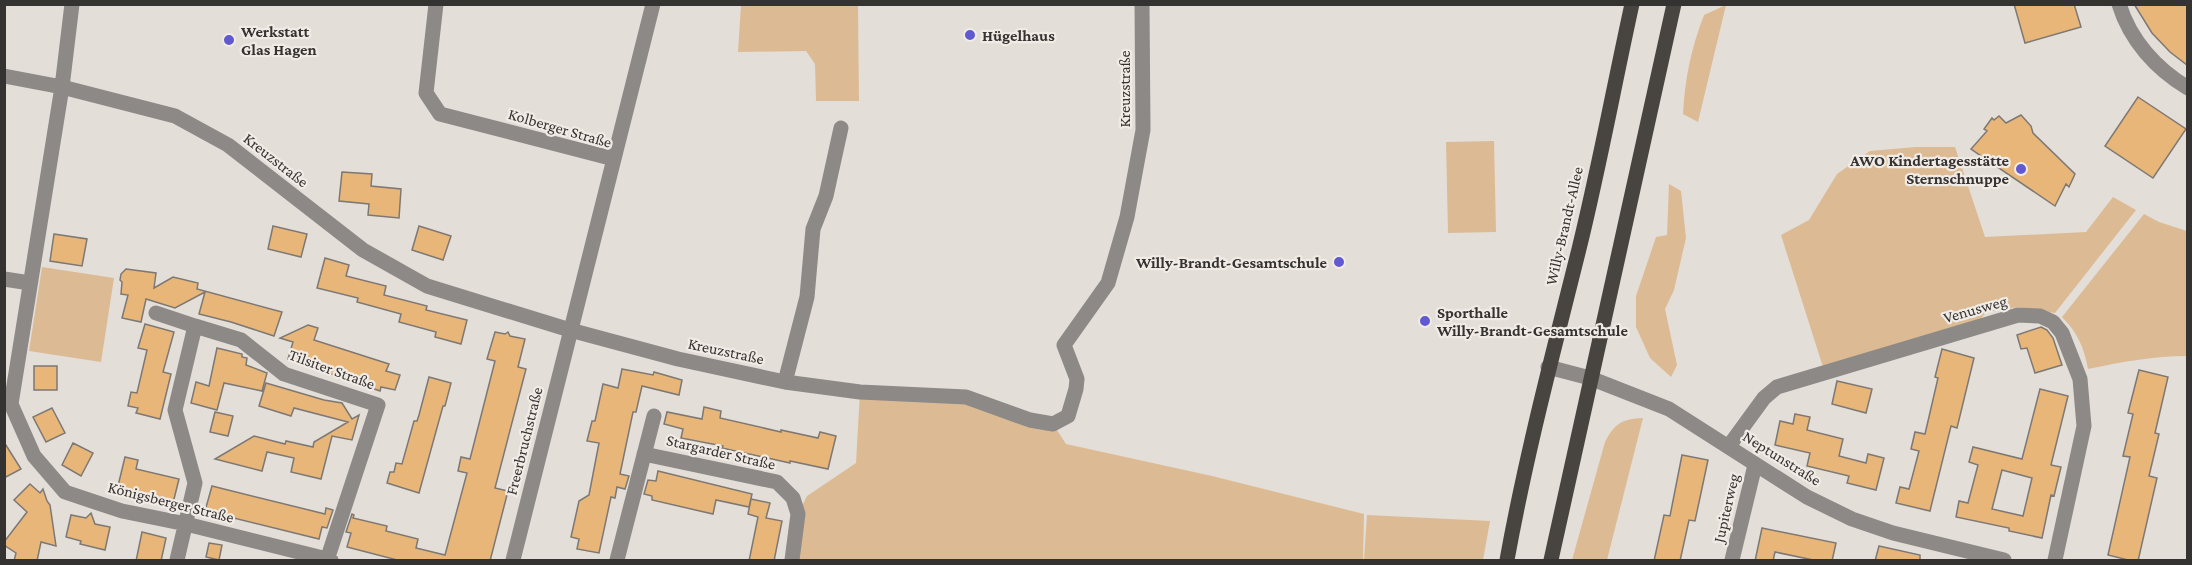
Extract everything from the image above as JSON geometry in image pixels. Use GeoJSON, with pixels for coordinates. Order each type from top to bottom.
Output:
{"type":"FeatureCollection","features":[{"type":"Feature","properties":{"kind":"main road","name":"Willy-Brandt-Allee"},"geometry":{"type":"LineString","coordinates":[[1508,561],[1521,484],[1579,248],[1632,4]]}},
{"type":"Feature","properties":{"kind":"main road"},"geometry":{"type":"LineString","coordinates":[[1551,561],[1674,4]]}},
{"type":"Feature","properties":{"kind":"street","name":"Königsberger Straße"},"geometry":{"type":"LineString","coordinates":[[72,4],[62,87],[8,406],[34,456],[65,492],[122,511],[186,524],[328,560]]}},
{"type":"Feature","properties":{"kind":"street","name":"Kolberger Straße"},"geometry":{"type":"LineString","coordinates":[[436,4],[426,93],[440,114],[614,159],[570,330]]}},
{"type":"Feature","properties":{"kind":"street"},"geometry":{"type":"LineString","coordinates":[[614,159],[653,4]]}},
{"type":"Feature","properties":{"kind":"street","name":"Kreuzstraße"},"geometry":{"type":"LineString","coordinates":[[4,76],[62,87],[175,116],[228,145],[363,250],[427,286],[570,330],[678,359],[785,382],[860,393],[966,397],[1030,420],[1053,424],[1068,416],[1076,389],[1077,379],[1064,345],[1108,283],[1127,217],[1143,130],[1142,4]]}},
{"type":"Feature","properties":{"kind":"street"},"geometry":{"type":"LineString","coordinates":[[2119,4],[2138,44],[2162,70],[2187,88]]}},
{"type":"Feature","properties":{"kind":"street"},"geometry":{"type":"LineString","coordinates":[[785,382],[807,297],[813,229],[826,196],[841,128]]}},
{"type":"Feature","properties":{"kind":"street"},"geometry":{"type":"LineString","coordinates":[[4,279],[30,283]]}},
{"type":"Feature","properties":{"kind":"street","name":"Tilsiter Straße"},"geometry":{"type":"LineString","coordinates":[[156,313],[241,340],[284,374],[378,405],[328,560]]}},
{"type":"Feature","properties":{"kind":"street","name":"Venusweg"},"geometry":{"type":"LineString","coordinates":[[1729,446],[1764,398],[1777,387],[2018,315],[2040,316],[2053,322],[2062,333],[2080,379],[2083,401],[2084,426],[2055,561]]}},
{"type":"Feature","properties":{"kind":"street"},"geometry":{"type":"LineString","coordinates":[[177,561],[195,483],[175,410],[195,326]]}},
{"type":"Feature","properties":{"kind":"street","name":"Freerbruchstraße"},"geometry":{"type":"LineString","coordinates":[[513,561],[570,330]]}},
{"type":"Feature","properties":{"kind":"street","name":"Neptunstraße"},"geometry":{"type":"LineString","coordinates":[[1548,367],[1590,378],[1669,409],[1755,465],[1852,519],[1948,555],[2004,561]]}},
{"type":"Feature","properties":{"kind":"street","name":"Stargarder Straße"},"geometry":{"type":"LineString","coordinates":[[617,561],[654,416]]}},
{"type":"Feature","properties":{"kind":"street","name":"Stargarder Straße"},"geometry":{"type":"LineString","coordinates":[[644,453],[777,482],[793,498],[798,514],[792,561]]}},
{"type":"Feature","properties":{"kind":"street","name":"Jupiterweg"},"geometry":{"type":"LineString","coordinates":[[1732,561],[1755,465]]}},
{"type":"Feature","properties":{"kind":"shaded area"},"geometry":{"type":"Polygon","coordinates":[[[741,5],[858,5],[859,101],[816,101],[815,64],[806,51],[738,52],[741,5]]]}},
{"type":"Feature","properties":{"kind":"shaded area"},"geometry":{"type":"Polygon","coordinates":[[[1726,5],[1698,122],[1683,114],[1692,52],[1704,15],[1726,5]]]}},
{"type":"Feature","properties":{"kind":"shaded area"},"geometry":{"type":"Polygon","coordinates":[[[1494,141],[1496,232],[1448,233],[1446,142],[1494,141]]]}},
{"type":"Feature","properties":{"kind":"shaded area"},"geometry":{"type":"Polygon","coordinates":[[[1916,147],[1955,147],[1985,237],[2086,232],[2113,197],[2136,210],[2055,313],[2019,307],[1986,312],[1980,320],[1823,367],[1781,235],[1809,220],[1837,174],[1870,151],[1916,147]]]}},
{"type":"Feature","properties":{"kind":"shaded area"},"geometry":{"type":"Polygon","coordinates":[[[1669,184],[1681,191],[1686,238],[1674,290],[1665,309],[1677,365],[1671,377],[1650,358],[1636,327],[1636,296],[1656,237],[1667,235],[1669,184]]]}},
{"type":"Feature","properties":{"kind":"shaded area"},"geometry":{"type":"Polygon","coordinates":[[[2144,214],[2159,222],[2187,231],[2187,356],[2138,360],[2088,369],[2079,340],[2062,317],[2144,214]]]}},
{"type":"Feature","properties":{"kind":"shaded area"},"geometry":{"type":"Polygon","coordinates":[[[42,267],[114,278],[101,362],[29,351],[42,267]]]}},
{"type":"Feature","properties":{"kind":"shaded area"},"geometry":{"type":"Polygon","coordinates":[[[860,392],[966,397],[1053,424],[1066,444],[1212,476],[1364,514],[1363,560],[792,560],[798,514],[807,496],[856,463],[860,392]]]}},
{"type":"Feature","properties":{"kind":"shaded area"},"geometry":{"type":"Polygon","coordinates":[[[1643,418],[1607,560],[1572,560],[1605,442],[1612,430],[1620,423],[1643,418]]]}},
{"type":"Feature","properties":{"kind":"shaded area"},"geometry":{"type":"Polygon","coordinates":[[[1367,515],[1490,521],[1483,560],[1364,560],[1367,515]]]}},
{"type":"Feature","properties":{"kind":"building"},"geometry":{"type":"Polygon","coordinates":[[[2014,4],[2074,4],[2081,27],[2025,43],[2014,4]]]}},
{"type":"Feature","properties":{"kind":"building"},"geometry":{"type":"Polygon","coordinates":[[[2134,4],[2187,4],[2187,65],[2170,52],[2152,33],[2134,4]]]}},
{"type":"Feature","properties":{"kind":"building"},"geometry":{"type":"Polygon","coordinates":[[[2138,97],[2186,129],[2153,178],[2105,146],[2138,97]]]}},
{"type":"Feature","properties":{"kind":"building"},"geometry":{"type":"Polygon","coordinates":[[[2021,115],[2031,126],[2033,133],[2075,174],[2069,187],[2066,184],[2055,206],[1971,149],[1987,131],[1984,129],[1992,118],[1994,120],[1999,116],[2006,123],[2021,115]]]}},
{"type":"Feature","properties":{"kind":"building"},"geometry":{"type":"Polygon","coordinates":[[[342,172],[372,174],[371,186],[401,189],[399,218],[368,215],[369,204],[339,201],[342,172]]]}},
{"type":"Feature","properties":{"kind":"building"},"geometry":{"type":"Polygon","coordinates":[[[273,226],[307,234],[301,257],[268,249],[273,226]]]}},
{"type":"Feature","properties":{"kind":"building"},"geometry":{"type":"Polygon","coordinates":[[[419,226],[451,236],[443,260],[412,250],[419,226]]]}},
{"type":"Feature","properties":{"kind":"building"},"geometry":{"type":"Polygon","coordinates":[[[54,234],[87,239],[82,266],[50,261],[54,234]]]}},
{"type":"Feature","properties":{"kind":"building"},"geometry":{"type":"Polygon","coordinates":[[[325,258],[349,265],[346,276],[386,286],[384,295],[427,306],[426,310],[467,320],[461,344],[435,337],[436,332],[399,322],[401,314],[357,302],[358,298],[317,288],[325,258]]]}},
{"type":"Feature","properties":{"kind":"building"},"geometry":{"type":"Polygon","coordinates":[[[126,269],[156,273],[154,288],[173,277],[198,283],[197,289],[282,312],[274,336],[199,314],[205,292],[175,308],[146,299],[141,322],[122,318],[128,295],[121,294],[122,282],[120,280],[121,274],[126,269]]]}},
{"type":"Feature","properties":{"kind":"building"},"geometry":{"type":"Polygon","coordinates":[[[145,324],[174,332],[163,372],[171,374],[160,419],[136,413],[138,408],[128,406],[131,392],[137,393],[147,350],[138,348],[145,324]]]}},
{"type":"Feature","properties":{"kind":"building"},"geometry":{"type":"Polygon","coordinates":[[[308,325],[318,328],[314,340],[389,364],[386,371],[400,375],[395,390],[381,387],[380,391],[288,359],[293,342],[280,338],[308,325]]]}},
{"type":"Feature","properties":{"kind":"building"},"geometry":{"type":"Polygon","coordinates":[[[2041,327],[2047,330],[2053,338],[2062,365],[2035,373],[2027,348],[2021,349],[2017,335],[2041,327]]]}},
{"type":"Feature","properties":{"kind":"building"},"geometry":{"type":"Polygon","coordinates":[[[495,332],[505,334],[508,332],[510,336],[525,339],[518,367],[526,369],[495,488],[508,491],[490,561],[401,561],[347,547],[351,533],[346,532],[352,514],[353,518],[387,526],[386,531],[418,539],[416,548],[445,555],[467,473],[458,471],[461,457],[470,459],[495,361],[487,359],[495,332]]]}},
{"type":"Feature","properties":{"kind":"building"},"geometry":{"type":"Polygon","coordinates":[[[217,348],[242,354],[242,357],[247,358],[246,365],[267,373],[262,391],[224,383],[217,410],[191,403],[196,382],[209,386],[217,348]]]}},
{"type":"Feature","properties":{"kind":"building"},"geometry":{"type":"Polygon","coordinates":[[[1942,349],[1974,358],[1957,428],[1951,426],[1930,511],[1896,503],[1900,487],[1909,489],[1919,451],[1911,449],[1915,432],[1925,434],[1942,349]]]}},
{"type":"Feature","properties":{"kind":"building"},"geometry":{"type":"Polygon","coordinates":[[[34,366],[57,366],[57,390],[34,390],[34,366]]]}},
{"type":"Feature","properties":{"kind":"building"},"geometry":{"type":"Polygon","coordinates":[[[622,369],[653,375],[654,372],[682,380],[679,395],[642,386],[636,412],[633,412],[620,474],[629,476],[625,489],[617,487],[615,498],[611,497],[599,553],[577,549],[579,539],[571,537],[579,501],[589,495],[599,443],[587,441],[592,421],[595,421],[603,384],[618,388],[622,369]]]}},
{"type":"Feature","properties":{"kind":"building"},"geometry":{"type":"Polygon","coordinates":[[[2139,370],[2168,377],[2155,433],[2159,434],[2149,476],[2157,478],[2138,561],[2132,561],[2108,555],[2130,457],[2123,456],[2133,414],[2128,413],[2139,370]]]}},
{"type":"Feature","properties":{"kind":"building"},"geometry":{"type":"Polygon","coordinates":[[[429,377],[451,383],[419,493],[387,483],[390,472],[394,472],[396,463],[402,464],[429,377]]]}},
{"type":"Feature","properties":{"kind":"building"},"geometry":{"type":"Polygon","coordinates":[[[1837,381],[1872,389],[1866,413],[1832,404],[1837,381]]]}},
{"type":"Feature","properties":{"kind":"building"},"geometry":{"type":"Polygon","coordinates":[[[266,383],[342,403],[352,419],[359,415],[352,440],[332,436],[321,479],[291,472],[294,458],[267,452],[262,471],[215,459],[254,436],[285,444],[286,441],[313,447],[314,442],[348,422],[294,408],[291,416],[259,406],[266,383]]]}},
{"type":"Feature","properties":{"kind":"building"},"geometry":{"type":"Polygon","coordinates":[[[2040,389],[2068,396],[2051,465],[2061,467],[2054,496],[2051,495],[2042,538],[2009,531],[2009,528],[1956,517],[1959,501],[1968,503],[1978,465],[1969,462],[1973,447],[2022,459],[2040,389]],[[2002,470],[1992,509],[2023,516],[2032,478],[2002,470]]]}},
{"type":"Feature","properties":{"kind":"building"},"geometry":{"type":"Polygon","coordinates":[[[704,407],[721,411],[720,418],[781,432],[781,430],[818,438],[820,432],[836,436],[828,469],[790,461],[790,463],[681,438],[683,429],[664,424],[667,412],[702,419],[704,407]]]}},
{"type":"Feature","properties":{"kind":"building"},"geometry":{"type":"Polygon","coordinates":[[[52,408],[65,433],[46,442],[33,417],[52,408]]]}},
{"type":"Feature","properties":{"kind":"building"},"geometry":{"type":"Polygon","coordinates":[[[215,412],[233,416],[228,436],[210,432],[215,412]]]}},
{"type":"Feature","properties":{"kind":"building"},"geometry":{"type":"Polygon","coordinates":[[[1795,414],[1810,417],[1807,430],[1843,439],[1839,456],[1866,463],[1868,454],[1884,458],[1876,490],[1847,483],[1849,476],[1807,466],[1810,453],[1775,445],[1780,421],[1793,424],[1795,414]]]}},
{"type":"Feature","properties":{"kind":"building"},"geometry":{"type":"Polygon","coordinates":[[[4,442],[21,469],[4,478],[4,442]]]}},
{"type":"Feature","properties":{"kind":"building"},"geometry":{"type":"Polygon","coordinates":[[[73,443],[93,453],[81,476],[62,465],[73,443]]]}},
{"type":"Feature","properties":{"kind":"building"},"geometry":{"type":"Polygon","coordinates":[[[1682,455],[1708,460],[1695,521],[1689,520],[1680,561],[1654,561],[1664,515],[1670,516],[1682,455]]]}},
{"type":"Feature","properties":{"kind":"building"},"geometry":{"type":"Polygon","coordinates":[[[125,457],[138,460],[136,469],[179,479],[173,503],[117,490],[125,457]]]}},
{"type":"Feature","properties":{"kind":"building"},"geometry":{"type":"Polygon","coordinates":[[[658,471],[752,494],[749,507],[716,500],[713,514],[652,500],[652,496],[644,494],[648,480],[656,481],[658,471]]]}},
{"type":"Feature","properties":{"kind":"building"},"geometry":{"type":"Polygon","coordinates":[[[30,484],[40,493],[43,489],[50,505],[56,546],[41,542],[37,561],[14,561],[16,553],[4,545],[4,542],[27,512],[14,500],[30,484]]]}},
{"type":"Feature","properties":{"kind":"building"},"geometry":{"type":"Polygon","coordinates":[[[212,486],[325,514],[326,508],[333,510],[327,528],[322,527],[319,539],[205,511],[212,486]]]}},
{"type":"Feature","properties":{"kind":"building"},"geometry":{"type":"Polygon","coordinates":[[[751,499],[770,503],[766,518],[782,521],[774,561],[749,561],[758,517],[748,514],[751,499]]]}},
{"type":"Feature","properties":{"kind":"building"},"geometry":{"type":"Polygon","coordinates":[[[91,513],[95,524],[110,527],[105,550],[80,544],[81,541],[66,537],[71,515],[86,518],[91,513]]]}},
{"type":"Feature","properties":{"kind":"building"},"geometry":{"type":"Polygon","coordinates":[[[1762,528],[1836,543],[1832,561],[1818,561],[1775,552],[1773,561],[1755,561],[1762,528]]]}},
{"type":"Feature","properties":{"kind":"building"},"geometry":{"type":"Polygon","coordinates":[[[142,532],[166,538],[161,561],[136,561],[142,532]]]}},
{"type":"Feature","properties":{"kind":"building"},"geometry":{"type":"Polygon","coordinates":[[[209,543],[222,545],[219,560],[206,557],[209,543]]]}},
{"type":"Feature","properties":{"kind":"building"},"geometry":{"type":"Polygon","coordinates":[[[1879,546],[1920,555],[1920,561],[1875,561],[1879,546]]]}},
{"type":"Feature","properties":{"kind":"place","name":"Hügelhaus"},"geometry":{"type":"Point","coordinates":[970,35]}},
{"type":"Feature","properties":{"kind":"place","name":"Werkstatt Glas Hagen"},"geometry":{"type":"Point","coordinates":[229,40]}},
{"type":"Feature","properties":{"kind":"place","name":"AWO Kindertagesstätte Sternschnuppe"},"geometry":{"type":"Point","coordinates":[2021,169]}},
{"type":"Feature","properties":{"kind":"place","name":"Willy-Brandt-Gesamtschule"},"geometry":{"type":"Point","coordinates":[1339,262]}},
{"type":"Feature","properties":{"kind":"place","name":"Sporthalle Willy-Brandt-Gesamtschule"},"geometry":{"type":"Point","coordinates":[1425,321]}}]}
